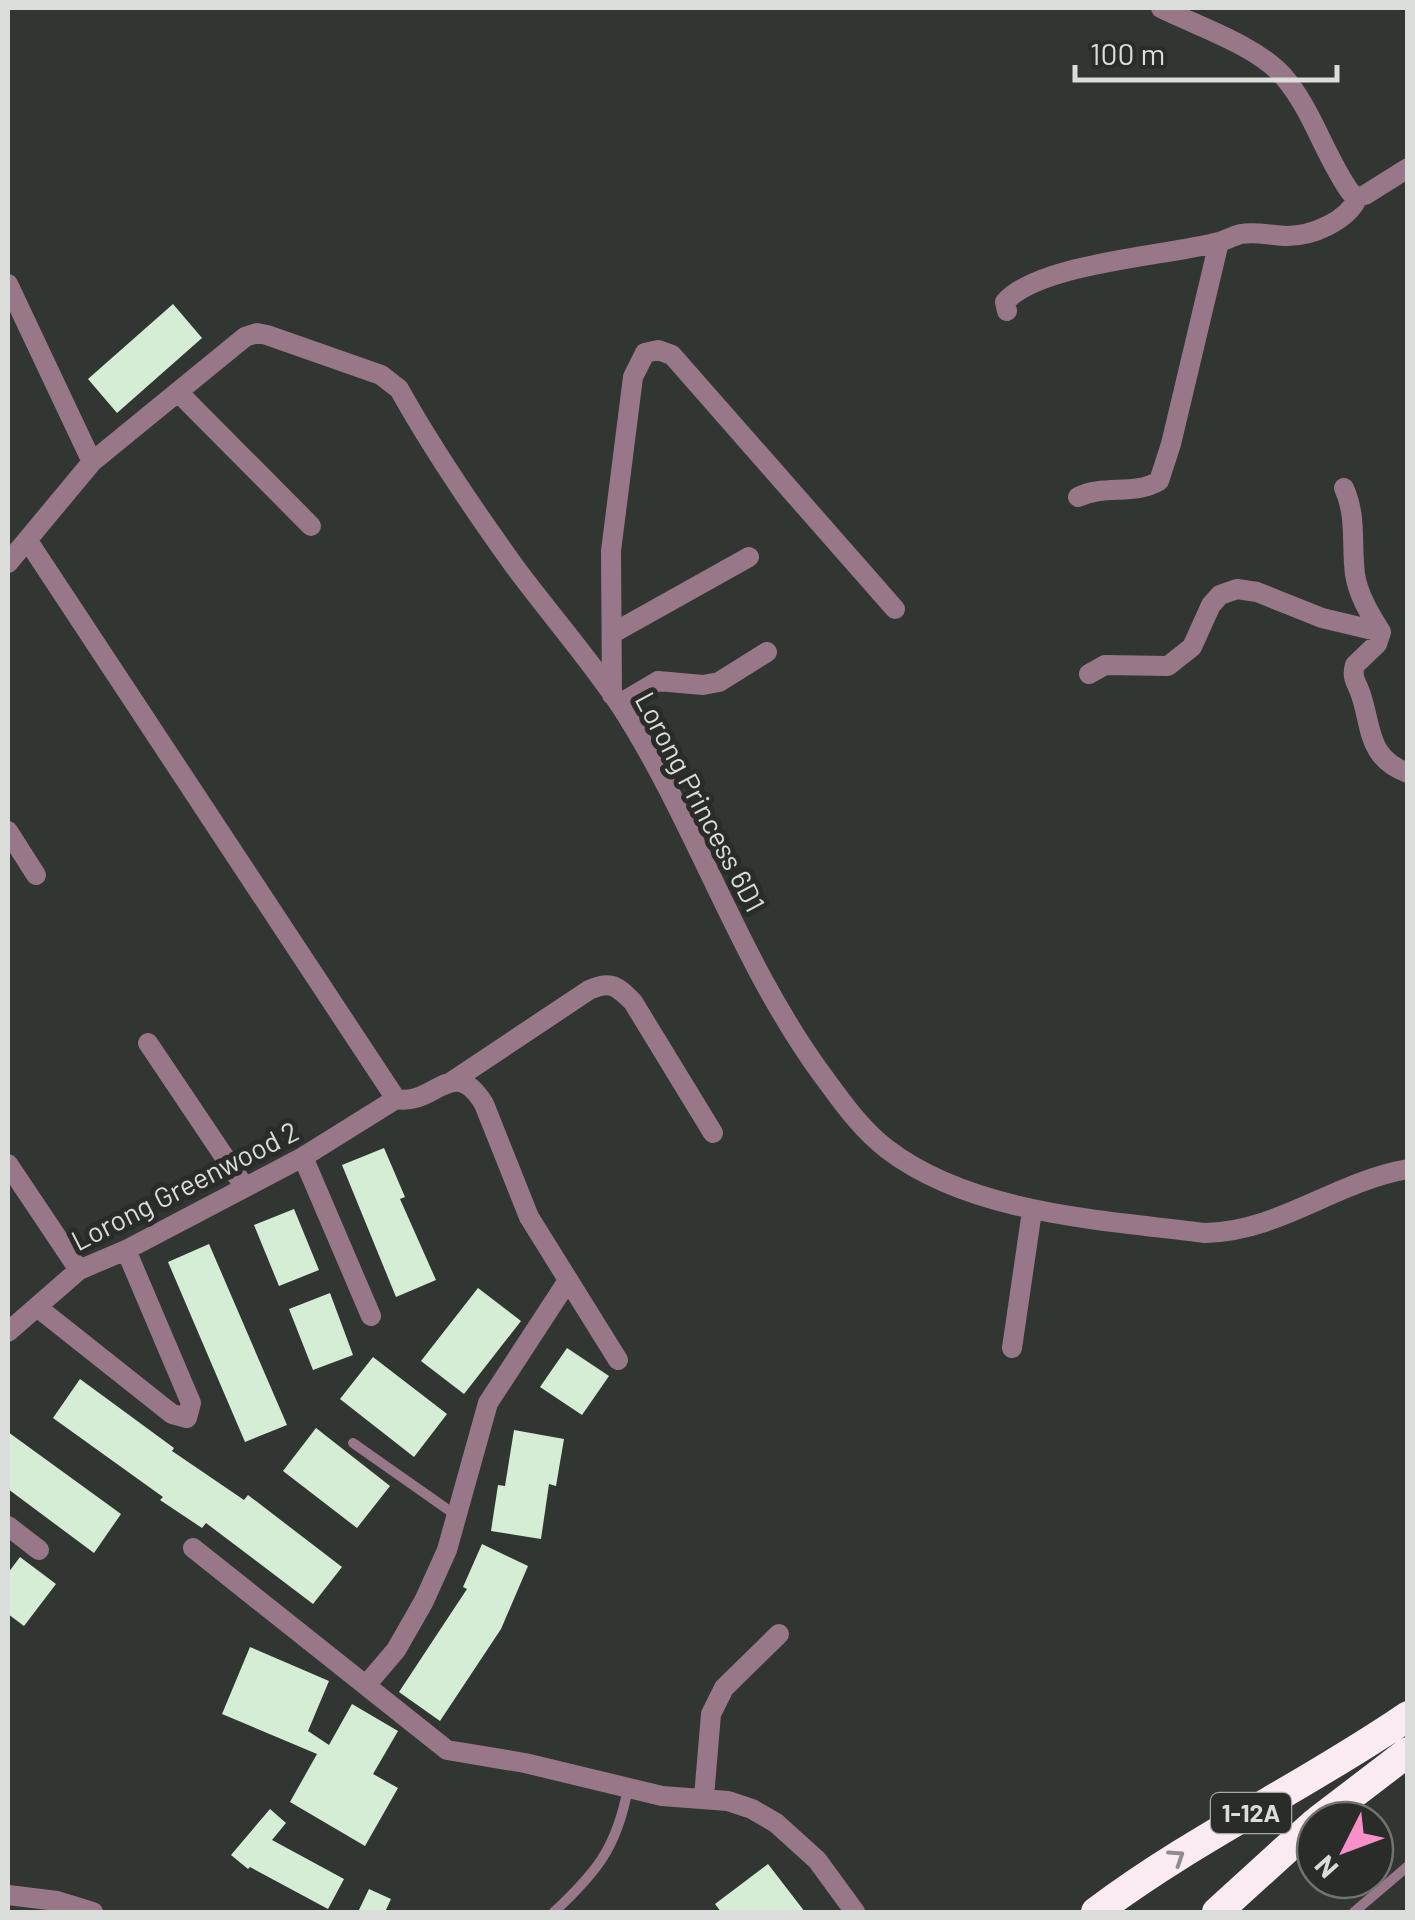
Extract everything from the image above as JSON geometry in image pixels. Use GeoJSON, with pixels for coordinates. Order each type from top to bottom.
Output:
{"type":"FeatureCollection","features":[{"type":"Feature","properties":{"kind":"highway"},"geometry":{"type":"LineString","coordinates":[[1283,1795],[1408,1703]]}},
{"type":"Feature","properties":{"kind":"highway","name":"1-12A"},"geometry":{"type":"LineString","coordinates":[[1096,1912],[1210,1836],[1408,1716]]}},
{"type":"Feature","properties":{"kind":"highway"},"geometry":{"type":"LineString","coordinates":[[1346,1800],[1408,1752]]}},
{"type":"Feature","properties":{"kind":"highway"},"geometry":{"type":"LineString","coordinates":[[1227,1907],[1295,1843]]}},
{"type":"Feature","properties":{"kind":"street"},"geometry":{"type":"LineString","coordinates":[[1161,8],[1255,54],[1276,69],[1298,98],[1345,184],[1358,197]]}},
{"type":"Feature","properties":{"kind":"street"},"geometry":{"type":"LineString","coordinates":[[1007,312],[1005,302],[1024,286],[1111,260],[1219,242],[1241,234],[1291,236],[1316,230],[1348,212],[1358,197],[1408,168]]}},
{"type":"Feature","properties":{"kind":"street"},"geometry":{"type":"LineString","coordinates":[[1078,497],[1095,489],[1144,489],[1159,480],[1219,242]]}},
{"type":"Feature","properties":{"kind":"street"},"geometry":{"type":"LineString","coordinates":[[8,284],[92,462]]}},
{"type":"Feature","properties":{"kind":"street","name":"Lorong Princess 6D1"},"geometry":{"type":"LineString","coordinates":[[8,562],[92,462],[245,337],[257,333],[382,375],[399,390],[514,566],[616,700],[674,801],[770,996],[797,1042],[854,1119],[888,1150],[920,1169],[1032,1210],[1205,1232],[1232,1232],[1277,1220],[1361,1182],[1408,1169]]}},
{"type":"Feature","properties":{"kind":"street"},"geometry":{"type":"LineString","coordinates":[[767,652],[718,682],[703,685],[658,681],[616,700],[612,551],[633,377],[645,353],[658,350],[672,355],[894,608]]}},
{"type":"Feature","properties":{"kind":"street"},"geometry":{"type":"LineString","coordinates":[[179,392],[311,526]]}},
{"type":"Feature","properties":{"kind":"street"},"geometry":{"type":"LineString","coordinates":[[1344,488],[1353,507],[1356,577],[1381,632],[1377,644],[1355,664],[1354,682],[1363,701],[1370,738],[1397,770],[1408,773]]}},
{"type":"Feature","properties":{"kind":"street"},"geometry":{"type":"LineString","coordinates":[[28,541],[396,1099]]}},
{"type":"Feature","properties":{"kind":"street"},"geometry":{"type":"LineString","coordinates":[[613,633],[749,556]]}},
{"type":"Feature","properties":{"kind":"street"},"geometry":{"type":"LineString","coordinates":[[1089,674],[1105,665],[1168,666],[1180,660],[1192,647],[1211,605],[1220,595],[1237,588],[1322,618],[1381,632]]}},
{"type":"Feature","properties":{"kind":"street"},"geometry":{"type":"LineString","coordinates":[[8,831],[36,876]]}},
{"type":"Feature","properties":{"kind":"street","name":"Lorong Greenwood 2"},"geometry":{"type":"LineString","coordinates":[[8,1332],[78,1270],[126,1250],[303,1157],[396,1099],[416,1098],[451,1082],[605,983],[616,985],[633,1002],[713,1134]]}},
{"type":"Feature","properties":{"kind":"street"},"geometry":{"type":"LineString","coordinates":[[148,1043],[244,1186]]}},
{"type":"Feature","properties":{"kind":"street"},"geometry":{"type":"LineString","coordinates":[[451,1082],[463,1082],[474,1088],[484,1104],[529,1217],[618,1360]]}},
{"type":"Feature","properties":{"kind":"street"},"geometry":{"type":"LineString","coordinates":[[303,1157],[371,1316]]}},
{"type":"Feature","properties":{"kind":"street"},"geometry":{"type":"LineString","coordinates":[[8,1164],[78,1270]]}},
{"type":"Feature","properties":{"kind":"street"},"geometry":{"type":"LineString","coordinates":[[1012,1348],[1032,1210]]}},
{"type":"Feature","properties":{"kind":"street"},"geometry":{"type":"LineString","coordinates":[[37,1307],[172,1414],[187,1418],[191,1403],[126,1250]]}},
{"type":"Feature","properties":{"kind":"street"},"geometry":{"type":"LineString","coordinates":[[366,1684],[396,1650],[447,1550],[488,1402],[567,1282]]}},
{"type":"Feature","properties":{"kind":"street"},"geometry":{"type":"LineString","coordinates":[[8,1526],[39,1550]]}},
{"type":"Feature","properties":{"kind":"street"},"geometry":{"type":"LineString","coordinates":[[192,1548],[447,1750],[525,1762],[662,1796],[704,1797],[752,1809],[776,1823],[816,1860],[856,1912]]}},
{"type":"Feature","properties":{"kind":"street"},"geometry":{"type":"LineString","coordinates":[[704,1797],[711,1714],[724,1688],[779,1634]]}},
{"type":"Feature","properties":{"kind":"street"},"geometry":{"type":"LineString","coordinates":[[8,1895],[93,1912]]}},
{"type":"Feature","properties":{"kind":"lane"},"geometry":{"type":"LineString","coordinates":[[354,1443],[457,1516]]}},
{"type":"Feature","properties":{"kind":"lane"},"geometry":{"type":"LineString","coordinates":[[554,1912],[591,1878],[606,1856],[628,1788]]}},
{"type":"Feature","properties":{"kind":"lane"},"geometry":{"type":"LineString","coordinates":[[1354,1912],[1408,1866]]}},
{"type":"Feature","properties":{"kind":"building"},"geometry":{"type":"Polygon","coordinates":[[[173,304],[202,338],[117,413],[88,379],[173,304]]]}},
{"type":"Feature","properties":{"kind":"building"},"geometry":{"type":"Polygon","coordinates":[[[384,1148],[405,1197],[400,1199],[436,1280],[396,1297],[342,1165],[384,1148]]]}},
{"type":"Feature","properties":{"kind":"building"},"geometry":{"type":"Polygon","coordinates":[[[294,1209],[319,1270],[279,1286],[254,1225],[294,1209]]]}},
{"type":"Feature","properties":{"kind":"building"},"geometry":{"type":"Polygon","coordinates":[[[209,1244],[287,1425],[245,1442],[168,1262],[209,1244]]]}},
{"type":"Feature","properties":{"kind":"building"},"geometry":{"type":"Polygon","coordinates":[[[478,1288],[521,1321],[464,1394],[421,1361],[478,1288]]]}},
{"type":"Feature","properties":{"kind":"building"},"geometry":{"type":"Polygon","coordinates":[[[330,1293],[353,1355],[313,1370],[289,1309],[330,1293]]]}},
{"type":"Feature","properties":{"kind":"building"},"geometry":{"type":"Polygon","coordinates":[[[567,1348],[609,1376],[582,1415],[540,1387],[567,1348]]]}},
{"type":"Feature","properties":{"kind":"building"},"geometry":{"type":"Polygon","coordinates":[[[373,1357],[447,1414],[414,1457],[340,1399],[373,1357]]]}},
{"type":"Feature","properties":{"kind":"building"},"geometry":{"type":"Polygon","coordinates":[[[80,1379],[174,1448],[172,1451],[244,1500],[248,1495],[342,1567],[313,1604],[206,1523],[202,1528],[160,1500],[163,1497],[53,1418],[80,1379]]]}},
{"type":"Feature","properties":{"kind":"building"},"geometry":{"type":"Polygon","coordinates":[[[316,1428],[390,1486],[357,1528],[283,1471],[316,1428]]]}},
{"type":"Feature","properties":{"kind":"building"},"geometry":{"type":"Polygon","coordinates":[[[514,1430],[564,1439],[556,1486],[549,1484],[541,1539],[491,1531],[498,1485],[505,1486],[514,1430]]]}},
{"type":"Feature","properties":{"kind":"building"},"geometry":{"type":"Polygon","coordinates":[[[8,1432],[121,1514],[94,1553],[8,1489],[8,1432]]]}},
{"type":"Feature","properties":{"kind":"building"},"geometry":{"type":"Polygon","coordinates":[[[482,1544],[528,1566],[501,1629],[440,1721],[399,1692],[467,1589],[463,1587],[482,1544]]]}},
{"type":"Feature","properties":{"kind":"building"},"geometry":{"type":"Polygon","coordinates":[[[20,1557],[56,1584],[24,1626],[8,1614],[8,1573],[20,1557]]]}},
{"type":"Feature","properties":{"kind":"building"},"geometry":{"type":"Polygon","coordinates":[[[250,1647],[329,1681],[308,1731],[329,1745],[352,1704],[398,1731],[373,1774],[398,1788],[365,1846],[290,1802],[317,1754],[222,1714],[250,1647]]]}},
{"type":"Feature","properties":{"kind":"building"},"geometry":{"type":"Polygon","coordinates":[[[270,1809],[286,1823],[272,1840],[344,1879],[328,1909],[248,1869],[231,1855],[270,1809]]]}},
{"type":"Feature","properties":{"kind":"building"},"geometry":{"type":"Polygon","coordinates":[[[768,1864],[805,1912],[721,1912],[715,1904],[768,1864]]]}},
{"type":"Feature","properties":{"kind":"building"},"geometry":{"type":"Polygon","coordinates":[[[369,1889],[391,1899],[385,1912],[358,1912],[369,1889]]]}}]}
